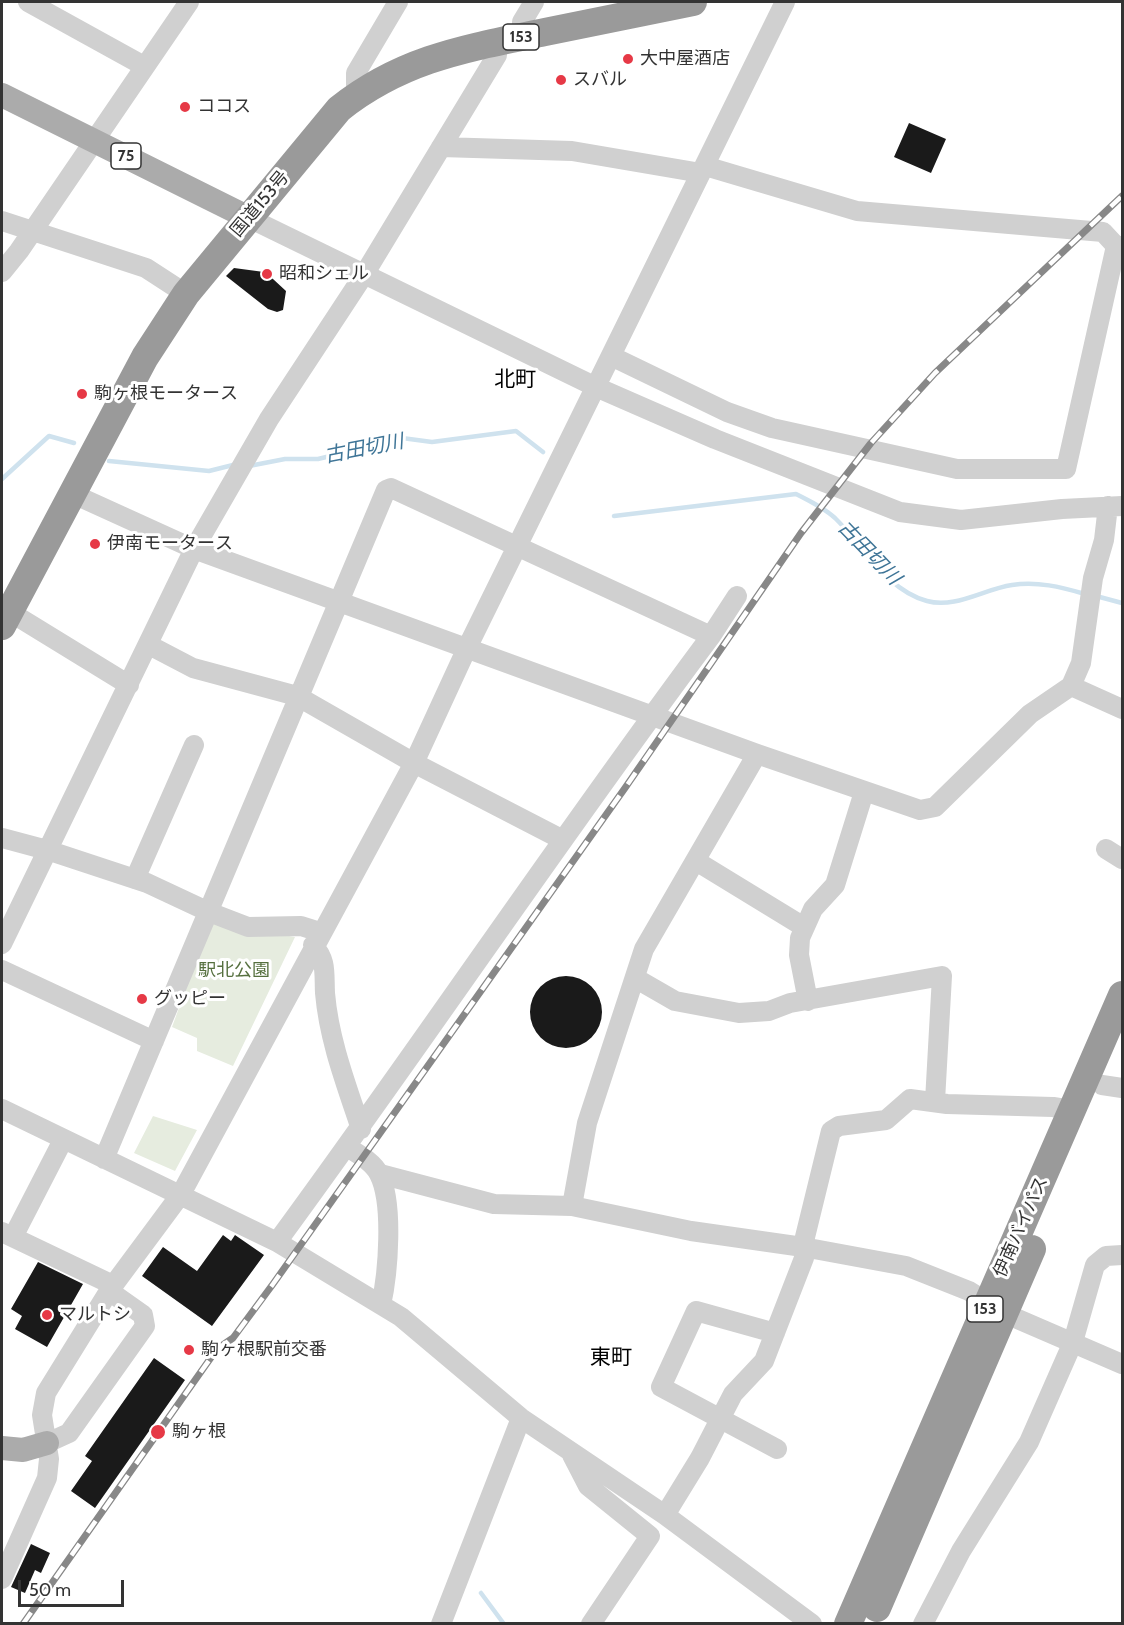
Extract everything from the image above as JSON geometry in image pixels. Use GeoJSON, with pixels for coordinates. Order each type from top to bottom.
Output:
{"type":"FeatureCollection","features":[{"type":"Feature","properties":{"kind":"highway","name":"国道153号"},"geometry":{"type":"LineString","coordinates":[[6,619],[144,357],[186,294],[324,125],[357,95],[411,65],[441,54],[693,2]]}},
{"type":"Feature","properties":{"kind":"highway","name":"伊南バイパス"},"geometry":{"type":"LineString","coordinates":[[870,1623],[997,1308],[1072,1110],[1122,995]]}},
{"type":"Feature","properties":{"kind":"highway","name":"伊南バイパス"},"geometry":{"type":"LineString","coordinates":[[849,1623],[997,1308],[1112,1087],[1122,1037]]}},
{"type":"Feature","properties":{"kind":"main road","name":"75"},"geometry":{"type":"LineString","coordinates":[[2,95],[249,218]]}},
{"type":"Feature","properties":{"kind":"main road"},"geometry":{"type":"LineString","coordinates":[[2,1448],[23,1450],[47,1443]]}},
{"type":"Feature","properties":{"kind":"street"},"geometry":{"type":"LineString","coordinates":[[28,2],[144,66]]}},
{"type":"Feature","properties":{"kind":"street"},"geometry":{"type":"LineString","coordinates":[[2,272],[189,2]]}},
{"type":"Feature","properties":{"kind":"street"},"geometry":{"type":"LineString","coordinates":[[357,95],[356,73],[398,2]]}},
{"type":"Feature","properties":{"kind":"street"},"geometry":{"type":"LineString","coordinates":[[524,36],[522,22],[534,2]]}},
{"type":"Feature","properties":{"kind":"street"},"geometry":{"type":"LineString","coordinates":[[2,1579],[47,1478],[47,1443],[42,1415],[46,1392],[111,1288],[181,1194],[316,939],[414,763],[467,648],[785,2]]}},
{"type":"Feature","properties":{"kind":"street"},"geometry":{"type":"LineString","coordinates":[[2,944],[194,549],[269,419],[365,273],[497,55],[496,42]]}},
{"type":"Feature","properties":{"kind":"street"},"geometry":{"type":"LineString","coordinates":[[441,147],[572,151],[703,169],[857,211],[1103,232],[1119,246],[1066,469],[957,469],[772,428],[727,412],[611,356]]}},
{"type":"Feature","properties":{"kind":"street"},"geometry":{"type":"LineString","coordinates":[[73,494],[194,549],[653,714],[757,754],[920,810],[935,807],[1030,714],[1071,686],[1081,663],[1092,578],[1115,506],[961,520],[900,512],[715,439],[596,387],[249,218]]}},
{"type":"Feature","properties":{"kind":"street"},"geometry":{"type":"LineString","coordinates":[[2,221],[30,233],[146,268],[186,294]]}},
{"type":"Feature","properties":{"kind":"street"},"geometry":{"type":"LineString","coordinates":[[104,1159],[209,912],[297,696],[386,490],[391,488],[518,545],[711,636]]}},
{"type":"Feature","properties":{"kind":"street"},"geometry":{"type":"LineString","coordinates":[[277,1242],[361,1129],[563,840],[711,636],[737,596]]}},
{"type":"Feature","properties":{"kind":"street"},"geometry":{"type":"LineString","coordinates":[[6,619],[129,685]]}},
{"type":"Feature","properties":{"kind":"street"},"geometry":{"type":"LineString","coordinates":[[148,645],[193,668],[297,696],[414,763],[563,840]]}},
{"type":"Feature","properties":{"kind":"street"},"geometry":{"type":"LineString","coordinates":[[1071,686],[1122,709]]}},
{"type":"Feature","properties":{"kind":"street"},"geometry":{"type":"LineString","coordinates":[[135,879],[194,745]]}},
{"type":"Feature","properties":{"kind":"street"},"geometry":{"type":"LineString","coordinates":[[572,1206],[586,1123],[634,978],[656,925],[696,861],[757,754]]}},
{"type":"Feature","properties":{"kind":"street"},"geometry":{"type":"LineString","coordinates":[[807,1001],[799,955],[800,938],[813,909],[835,885],[864,792]]}},
{"type":"Feature","properties":{"kind":"street"},"geometry":{"type":"LineString","coordinates":[[2,838],[135,879],[248,927],[301,926],[316,939],[322,956],[327,1008],[334,1046],[361,1129]]}},
{"type":"Feature","properties":{"kind":"street"},"geometry":{"type":"LineString","coordinates":[[696,861],[804,927]]}},
{"type":"Feature","properties":{"kind":"street"},"geometry":{"type":"LineString","coordinates":[[2,970],[154,1041]]}},
{"type":"Feature","properties":{"kind":"street"},"geometry":{"type":"LineString","coordinates":[[634,978],[675,1001],[739,1013],[769,1011],[790,1003],[942,976],[935,1101]]}},
{"type":"Feature","properties":{"kind":"street"},"geometry":{"type":"LineString","coordinates":[[665,1515],[733,1394],[764,1361],[804,1258],[803,1247],[831,1131],[838,1126],[886,1120],[910,1099],[947,1104],[1053,1107],[1072,1110]]}},
{"type":"Feature","properties":{"kind":"street"},"geometry":{"type":"LineString","coordinates":[[2,1109],[277,1242],[401,1317],[522,1418],[665,1515],[812,1623]]}},
{"type":"Feature","properties":{"kind":"street"},"geometry":{"type":"LineString","coordinates":[[47,1443],[69,1433],[145,1326],[142,1315],[111,1288],[6,1238],[63,1140]]}},
{"type":"Feature","properties":{"kind":"street"},"geometry":{"type":"LineString","coordinates":[[347,1147],[372,1165],[380,1174],[387,1217],[388,1261],[381,1305]]}},
{"type":"Feature","properties":{"kind":"street"},"geometry":{"type":"LineString","coordinates":[[380,1174],[494,1204],[572,1206],[691,1231],[803,1247],[906,1266],[969,1291],[997,1308],[1122,1364]]}},
{"type":"Feature","properties":{"kind":"street"},"geometry":{"type":"LineString","coordinates":[[923,1623],[961,1551],[1029,1442],[1073,1342],[1095,1265],[1106,1256],[1122,1255]]}},
{"type":"Feature","properties":{"kind":"street"},"geometry":{"type":"LineString","coordinates":[[775,1333],[696,1311],[661,1387],[777,1449]]}},
{"type":"Feature","properties":{"kind":"street"},"geometry":{"type":"LineString","coordinates":[[441,1623],[522,1418]]}},
{"type":"Feature","properties":{"kind":"street"},"geometry":{"type":"LineString","coordinates":[[571,1453],[588,1486],[650,1536],[591,1623]]}},
{"type":"Feature","properties":{"kind":"green space","name":"駅北公園"},"geometry":{"type":"Polygon","coordinates":[[[210,923],[295,937],[233,1066],[197,1051],[197,1038],[172,1027],[210,923]]]}},
{"type":"Feature","properties":{"kind":"green space"},"geometry":{"type":"Polygon","coordinates":[[[153,1116],[197,1130],[175,1171],[134,1153],[153,1116]]]}},
{"type":"Feature","properties":{"kind":"building"},"geometry":{"type":"Polygon","coordinates":[[[909,123],[946,139],[931,173],[894,157],[909,123]]]}},
{"type":"Feature","properties":{"kind":"building"},"geometry":{"type":"Polygon","coordinates":[[[234,268],[264,272],[273,279],[286,291],[283,310],[277,312],[268,309],[226,276],[234,268]]]}},
{"type":"Feature","properties":{"kind":"building"},"geometry":{"type":"Polygon","coordinates":[[[566,976],[586,982],[596,992],[602,1012],[596,1032],[586,1042],[566,1048],[546,1042],[536,1032],[530,1012],[536,992],[546,982],[566,976]]]}},
{"type":"Feature","properties":{"kind":"building"},"geometry":{"type":"Polygon","coordinates":[[[223,1235],[231,1241],[235,1235],[264,1255],[212,1326],[142,1276],[163,1247],[197,1271],[223,1235]]]}},
{"type":"Feature","properties":{"kind":"building"},"geometry":{"type":"Polygon","coordinates":[[[38,1262],[83,1284],[47,1347],[15,1329],[22,1316],[11,1309],[38,1262]]]}},
{"type":"Feature","properties":{"kind":"building"},"geometry":{"type":"Polygon","coordinates":[[[154,1358],[185,1380],[95,1508],[71,1491],[92,1461],[85,1456],[154,1358]]]}},
{"type":"Feature","properties":{"kind":"building"},"geometry":{"type":"Polygon","coordinates":[[[31,1544],[50,1553],[41,1573],[35,1570],[25,1593],[11,1587],[31,1544]]]}},
{"type":"Feature","properties":{"kind":"waterway","name":"古田切川"},"geometry":{"type":"LineString","coordinates":[[249,466],[285,459],[318,459],[367,447],[375,448],[402,438],[432,442],[516,431],[543,452]]}},
{"type":"Feature","properties":{"kind":"waterway","name":"古田切川"},"geometry":{"type":"LineString","coordinates":[[2,479],[49,436],[74,443]]}},
{"type":"Feature","properties":{"kind":"waterway","name":"古田切川"},"geometry":{"type":"LineString","coordinates":[[109,461],[209,471],[233,465]]}},
{"type":"Feature","properties":{"kind":"waterway","name":"古田切川"},"geometry":{"type":"LineString","coordinates":[[614,516],[796,494],[835,518],[887,577],[899,587],[927,601],[938,603],[959,601],[1001,587],[1021,584],[1049,585],[1085,594]]}},
{"type":"Feature","properties":{"kind":"waterway","name":"古田切川"},"geometry":{"type":"LineString","coordinates":[[1096,596],[1122,603]]}},
{"type":"Feature","properties":{"kind":"waterway"},"geometry":{"type":"LineString","coordinates":[[481,1593],[504,1624]]}},
{"type":"Feature","properties":{"kind":"railway"},"geometry":{"type":"LineString","coordinates":[[23,1624],[217,1349],[233,1338],[273,1284],[625,788],[801,533],[871,443],[935,373],[1122,196]]}},
{"type":"Feature","properties":{"kind":"place","name":"大中屋酒店"},"geometry":{"type":"Point","coordinates":[628,59]}},
{"type":"Feature","properties":{"kind":"place","name":"スバル"},"geometry":{"type":"Point","coordinates":[561,80]}},
{"type":"Feature","properties":{"kind":"place","name":"ココス"},"geometry":{"type":"Point","coordinates":[185,107]}},
{"type":"Feature","properties":{"kind":"place","name":"昭和シェル"},"geometry":{"type":"Point","coordinates":[267,274]}},
{"type":"Feature","properties":{"kind":"place","name":"駒ヶ根モータース"},"geometry":{"type":"Point","coordinates":[82,394]}},
{"type":"Feature","properties":{"kind":"place","name":"伊南モータース"},"geometry":{"type":"Point","coordinates":[95,544]}},
{"type":"Feature","properties":{"kind":"place","name":"グッピー"},"geometry":{"type":"Point","coordinates":[142,999]}},
{"type":"Feature","properties":{"kind":"place","name":"マルトシ"},"geometry":{"type":"Point","coordinates":[47,1315]}},
{"type":"Feature","properties":{"kind":"place","name":"駒ヶ根駅前交番"},"geometry":{"type":"Point","coordinates":[189,1350]}},
{"type":"Feature","properties":{"kind":"place","name":"駒ヶ根"},"geometry":{"type":"Point","coordinates":[158,1432]}},
{"type":"Feature","properties":{"kind":"district","name":"北町"},"geometry":{"type":"Point","coordinates":[515,380]}},
{"type":"Feature","properties":{"kind":"district","name":"東町"},"geometry":{"type":"Point","coordinates":[611,1358]}}]}
